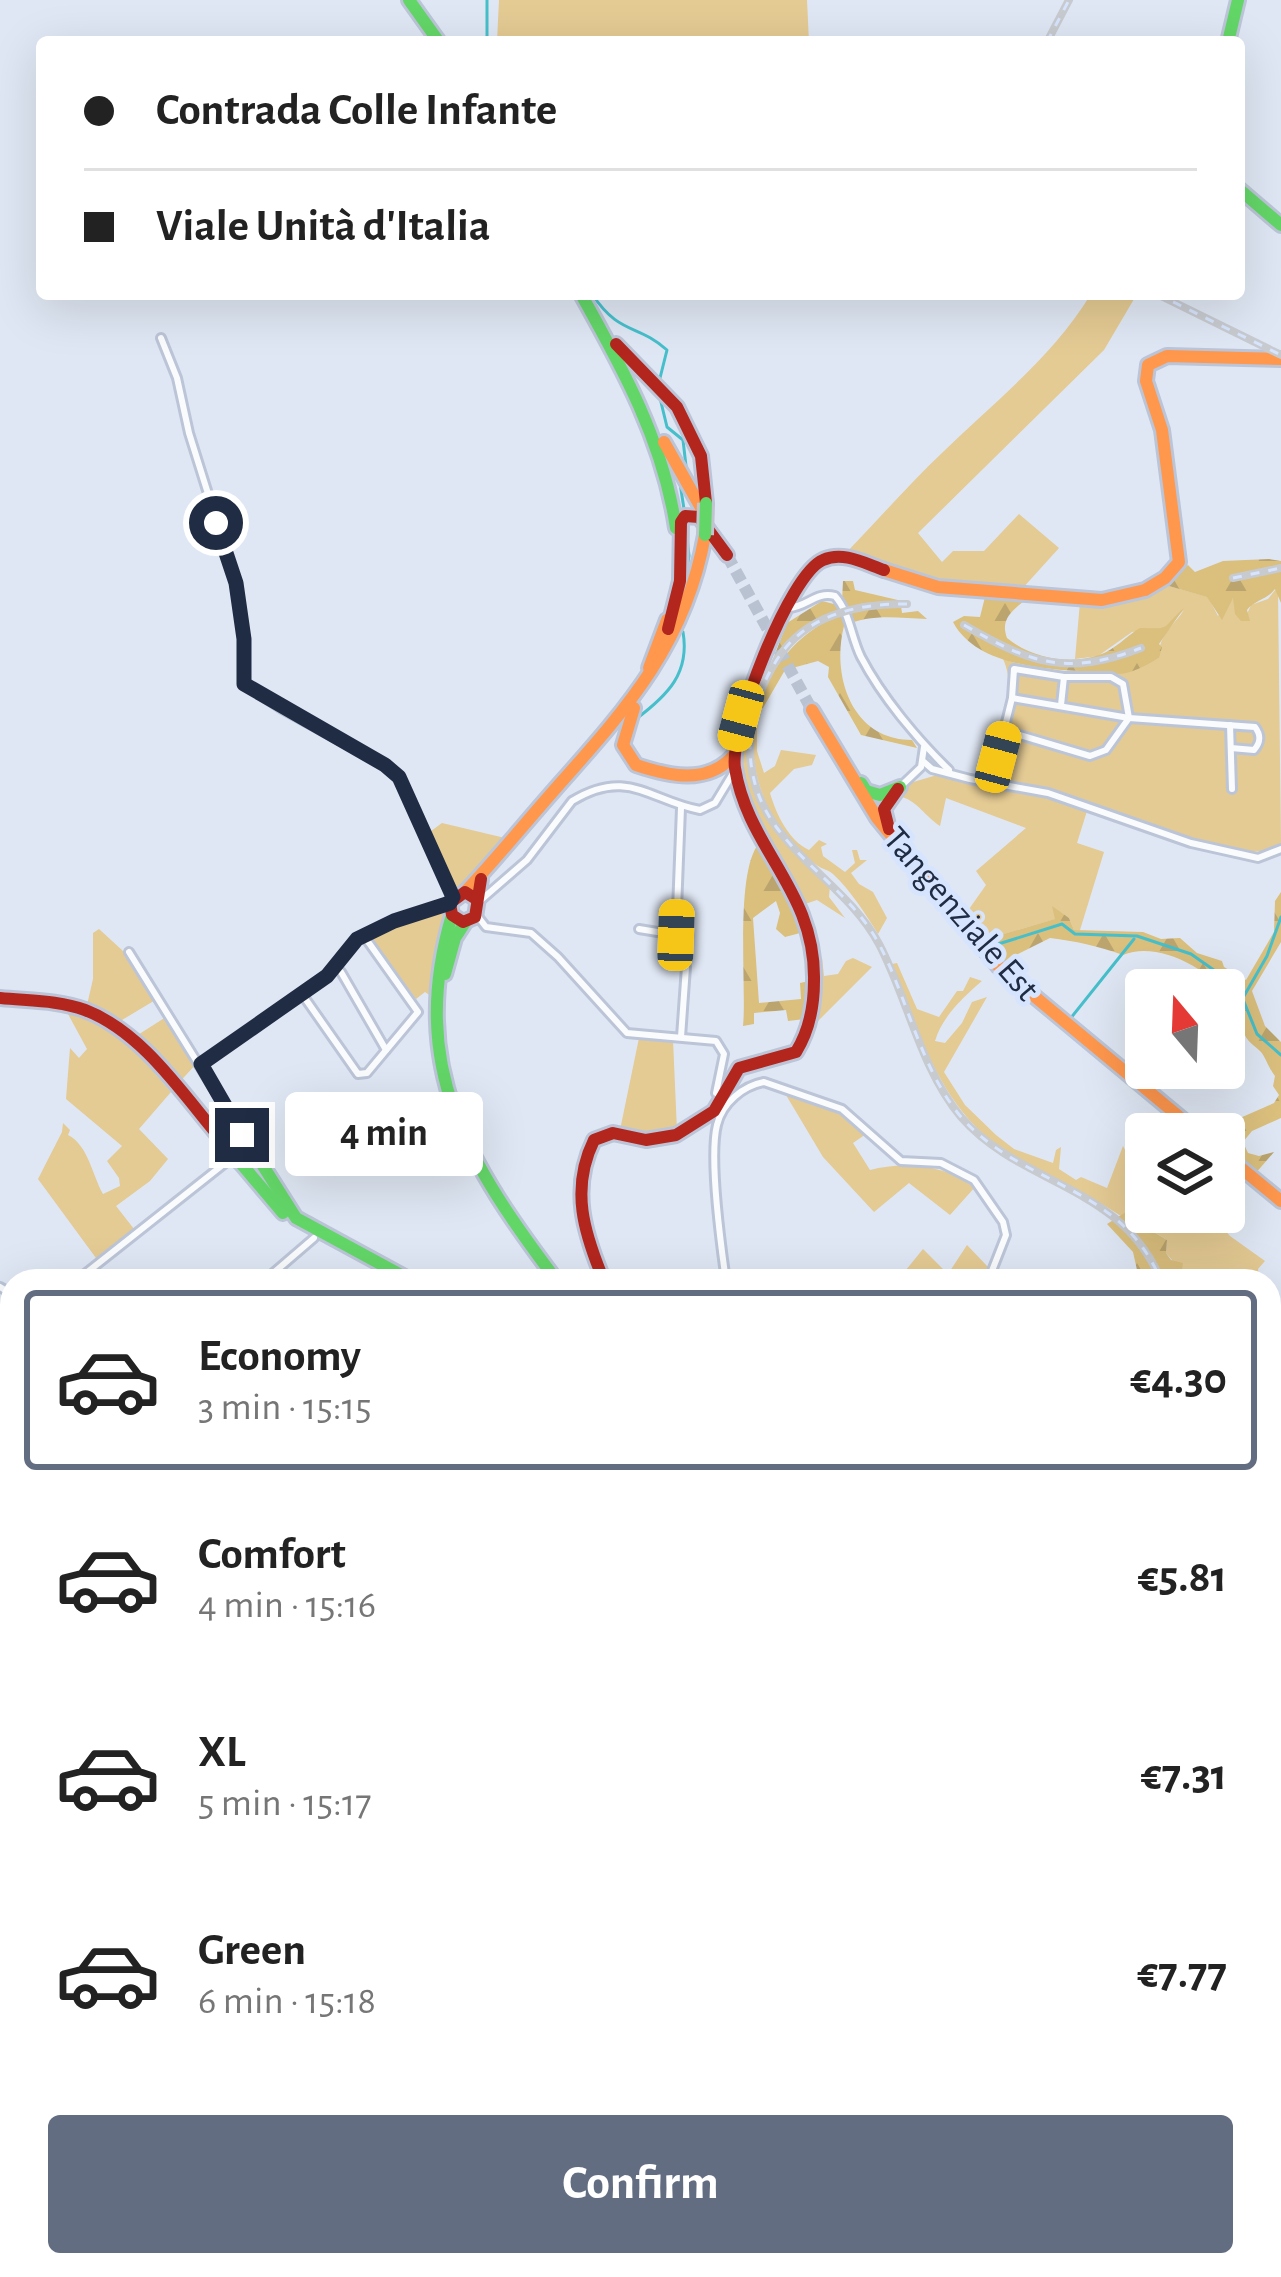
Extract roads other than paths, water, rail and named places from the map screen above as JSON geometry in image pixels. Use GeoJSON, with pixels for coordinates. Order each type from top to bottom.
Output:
{"type":"FeatureCollection","features":[{"type":"Feature","properties":{"kind":"main road"},"geometry":{"type":"LineString","coordinates":[[409,0],[434,36]]}},
{"type":"Feature","properties":{"kind":"main road"},"geometry":{"type":"LineString","coordinates":[[1229,36],[1238,0]]}},
{"type":"Feature","properties":{"kind":"main road"},"geometry":{"type":"LineString","coordinates":[[1245,194],[1281,225]]}},
{"type":"Feature","properties":{"kind":"main road"},"geometry":{"type":"LineString","coordinates":[[584,300],[728,555],[699,517],[685,516],[678,599],[621,739],[628,759],[645,769],[706,776],[734,763]]}},
{"type":"Feature","properties":{"kind":"main road"},"geometry":{"type":"LineString","coordinates":[[548,1269],[486,1185],[461,1139],[438,1057],[438,965],[463,901],[664,657],[695,589],[705,536],[701,456],[667,394],[625,356],[585,300]]}},
{"type":"Feature","properties":{"kind":"main road"},"geometry":{"type":"LineString","coordinates":[[600,1269],[580,1214],[584,1163],[594,1140],[613,1133],[646,1140],[676,1135],[714,1111],[740,1068],[796,1052],[808,1028],[815,982],[813,932],[797,893],[745,802],[734,763],[741,716],[811,568],[840,555],[938,587],[1111,600],[1155,583],[1174,571],[1180,556],[1162,430],[1146,381],[1148,365],[1167,356],[1281,359]]}},
{"type":"Feature","properties":{"kind":"main road"},"geometry":{"type":"LineString","coordinates":[[631,383],[665,464],[673,495],[677,559],[668,615],[638,691]]}},
{"type":"Feature","properties":{"kind":"main road","name":"Tangenziale Est"},"geometry":{"type":"LineString","coordinates":[[812,710],[891,836],[998,966],[1175,1113]]}},
{"type":"Feature","properties":{"kind":"main road"},"geometry":{"type":"LineString","coordinates":[[848,770],[871,794],[880,795],[906,782]]}},
{"type":"Feature","properties":{"kind":"main road"},"geometry":{"type":"LineString","coordinates":[[891,836],[884,809],[888,798],[906,782]]}},
{"type":"Feature","properties":{"kind":"main road"},"geometry":{"type":"LineString","coordinates":[[463,901],[472,920]]}},
{"type":"Feature","properties":{"kind":"main road"},"geometry":{"type":"LineString","coordinates":[[438,1004],[451,949],[477,914],[463,901]]}},
{"type":"Feature","properties":{"kind":"main road"},"geometry":{"type":"LineString","coordinates":[[0,998],[69,1006],[110,1022],[134,1042],[215,1136],[266,1167],[283,1204],[296,1218],[390,1269]]}},
{"type":"Feature","properties":{"kind":"main road"},"geometry":{"type":"LineString","coordinates":[[240,1151],[287,1217],[314,1238],[374,1269]]}},
{"type":"Feature","properties":{"kind":"main road"},"geometry":{"type":"LineString","coordinates":[[1245,1171],[1281,1201]]}},
{"type":"Feature","properties":{"kind":"street"},"geometry":{"type":"LineString","coordinates":[[161,338],[177,377],[236,583],[244,684],[399,777],[463,901]]}},
{"type":"Feature","properties":{"kind":"street"},"geometry":{"type":"LineString","coordinates":[[789,608],[819,596],[835,596],[843,605],[864,663],[942,768]]}},
{"type":"Feature","properties":{"kind":"street"},"geometry":{"type":"LineString","coordinates":[[991,783],[1012,698],[1014,669],[1064,677],[1111,677],[1123,684],[1129,718],[1106,750],[1090,755],[1005,731]]}},
{"type":"Feature","properties":{"kind":"street"},"geometry":{"type":"LineString","coordinates":[[1061,705],[1064,677]]}},
{"type":"Feature","properties":{"kind":"street"},"geometry":{"type":"LineString","coordinates":[[1012,698],[1129,718],[1255,727],[1259,735],[1254,750],[1231,748]]}},
{"type":"Feature","properties":{"kind":"street"},"geometry":{"type":"LineString","coordinates":[[1230,725],[1232,789]]}},
{"type":"Feature","properties":{"kind":"street"},"geometry":{"type":"LineString","coordinates":[[906,782],[924,762],[923,742]]}},
{"type":"Feature","properties":{"kind":"street"},"geometry":{"type":"LineString","coordinates":[[924,762],[991,783],[1048,793],[1151,832],[1224,851],[1258,858],[1281,849]]}},
{"type":"Feature","properties":{"kind":"street"},"geometry":{"type":"LineString","coordinates":[[201,1064],[302,994],[334,967],[348,946],[394,921],[463,901],[527,860],[572,801],[582,795],[630,786],[700,810],[712,806],[734,763]]}},
{"type":"Feature","properties":{"kind":"street"},"geometry":{"type":"LineString","coordinates":[[906,782],[942,768]]}},
{"type":"Feature","properties":{"kind":"street"},"geometry":{"type":"LineString","coordinates":[[681,807],[676,935],[686,967],[681,1037]]}},
{"type":"Feature","properties":{"kind":"street"},"geometry":{"type":"LineString","coordinates":[[472,920],[486,927],[531,933],[627,1033],[716,1042],[724,1049],[716,1093]]}},
{"type":"Feature","properties":{"kind":"street"},"geometry":{"type":"LineString","coordinates":[[639,928],[676,935]]}},
{"type":"Feature","properties":{"kind":"street"},"geometry":{"type":"LineString","coordinates":[[302,994],[358,1074],[367,1073],[417,1010],[364,936]]}},
{"type":"Feature","properties":{"kind":"street"},"geometry":{"type":"LineString","coordinates":[[91,1269],[240,1151],[241,1127],[129,952]]}},
{"type":"Feature","properties":{"kind":"street"},"geometry":{"type":"LineString","coordinates":[[334,967],[386,1050]]}},
{"type":"Feature","properties":{"kind":"street"},"geometry":{"type":"LineString","coordinates":[[724,1269],[716,1133],[722,1114],[745,1088],[764,1082],[835,1105],[901,1161],[941,1163],[961,1170],[982,1187],[1006,1234],[993,1269]]}},
{"type":"Feature","properties":{"kind":"street"},"geometry":{"type":"LineString","coordinates":[[278,1269],[314,1238]]}},
{"type":"Feature","properties":{"kind":"waterway"},"geometry":{"type":"LineString","coordinates":[[487,0],[487,36]]}},
{"type":"Feature","properties":{"kind":"waterway"},"geometry":{"type":"LineString","coordinates":[[597,300],[611,317],[667,350],[659,382]]}},
{"type":"Feature","properties":{"kind":"waterway"},"geometry":{"type":"LineString","coordinates":[[660,398],[667,427],[683,440],[686,466]]}},
{"type":"Feature","properties":{"kind":"waterway"},"geometry":{"type":"LineString","coordinates":[[680,483],[684,509]]}},
{"type":"Feature","properties":{"kind":"waterway"},"geometry":{"type":"LineString","coordinates":[[681,604],[689,556],[687,537]]}},
{"type":"Feature","properties":{"kind":"waterway"},"geometry":{"type":"LineString","coordinates":[[636,719],[658,701],[680,671],[683,632]]}},
{"type":"Feature","properties":{"kind":"waterway"},"geometry":{"type":"LineString","coordinates":[[1245,994],[1267,956],[1281,917]]}},
{"type":"Feature","properties":{"kind":"waterway"},"geometry":{"type":"LineString","coordinates":[[992,946],[1062,924],[1075,934],[1137,936],[1191,954],[1238,987],[1257,1034],[1281,1055]]}},
{"type":"Feature","properties":{"kind":"waterway"},"geometry":{"type":"LineString","coordinates":[[1070,1019],[1134,939]]}},
{"type":"Feature","properties":{"kind":"tunnel"},"geometry":{"type":"LineString","coordinates":[[727,555],[812,710]]}},
{"type":"Feature","properties":{"kind":"railway"},"geometry":{"type":"LineString","coordinates":[[1050,36],[1069,0]]}},
{"type":"Feature","properties":{"kind":"railway"},"geometry":{"type":"LineString","coordinates":[[1169,300],[1281,355]]}},
{"type":"Feature","properties":{"kind":"railway"},"geometry":{"type":"LineString","coordinates":[[1233,578],[1281,568]]}},
{"type":"Feature","properties":{"kind":"railway"},"geometry":{"type":"LineString","coordinates":[[907,604],[835,614],[790,643],[767,678],[752,721],[751,765],[756,787],[777,828],[843,897],[879,944],[935,1077],[961,1117],[1012,1159],[1097,1205],[1122,1224],[1155,1269]]}},
{"type":"Feature","properties":{"kind":"railway"},"geometry":{"type":"LineString","coordinates":[[964,625],[1009,649],[1049,662],[1091,662],[1141,648]]}}]}
